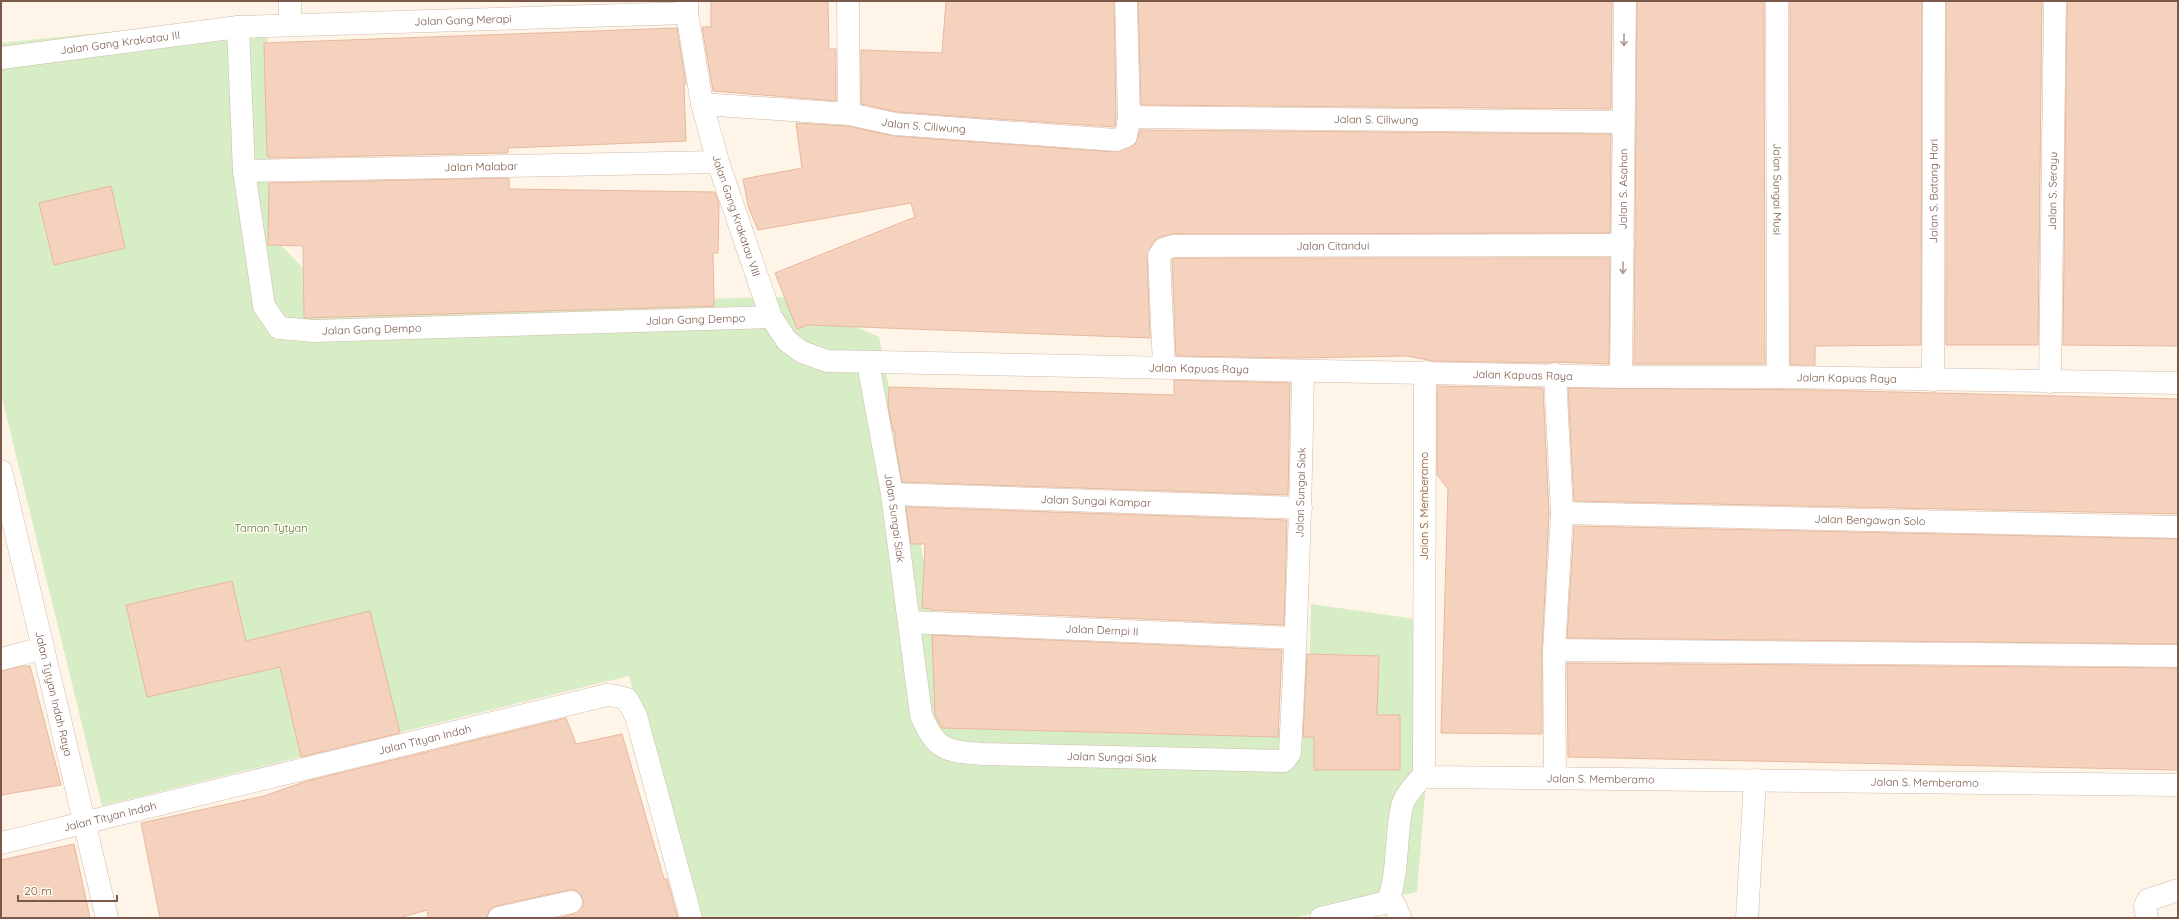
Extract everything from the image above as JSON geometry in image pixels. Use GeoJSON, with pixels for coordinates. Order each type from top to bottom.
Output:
{"type":"FeatureCollection","features":[{"type":"Feature","properties":{"kind":"street"},"geometry":{"type":"LineString","coordinates":[[290,1],[290,25]]}},
{"type":"Feature","properties":{"kind":"street"},"geometry":{"type":"LineString","coordinates":[[848,1],[849,114]]}},
{"type":"Feature","properties":{"kind":"street","name":"Jalan S. Ciliwung"},"geometry":{"type":"LineString","coordinates":[[702,104],[849,114],[895,124],[1116,140],[1126,136],[1129,117],[1126,1]]}},
{"type":"Feature","properties":{"kind":"street","name":"Jalan S. Asahan"},"geometry":{"type":"LineString","coordinates":[[1621,377],[1624,1]]}},
{"type":"Feature","properties":{"kind":"street","name":"Jalan Sungai Musi"},"geometry":{"type":"LineString","coordinates":[[1777,1],[1778,378]]}},
{"type":"Feature","properties":{"kind":"street","name":"Jalan S. Batang Hari"},"geometry":{"type":"LineString","coordinates":[[1932,380],[1934,1]]}},
{"type":"Feature","properties":{"kind":"street","name":"Jalan S. Serayu"},"geometry":{"type":"LineString","coordinates":[[2050,382],[2055,1]]}},
{"type":"Feature","properties":{"kind":"street","name":"Jalan Gang Merapi"},"geometry":{"type":"LineString","coordinates":[[238,27],[687,7]]}},
{"type":"Feature","properties":{"kind":"street","name":"Jalan Gang Krakatau VIII"},"geometry":{"type":"LineString","coordinates":[[687,7],[702,104],[718,162],[771,317],[787,341],[802,352],[827,361],[868,363]]}},
{"type":"Feature","properties":{"kind":"street","name":"Jalan Gang Krakatau III"},"geometry":{"type":"LineString","coordinates":[[1,58],[238,27]]}},
{"type":"Feature","properties":{"kind":"street","name":"Jalan Gang Dempo"},"geometry":{"type":"LineString","coordinates":[[238,27],[244,171],[264,306],[280,328],[314,331],[771,317]]}},
{"type":"Feature","properties":{"kind":"street","name":"Jalan S. Ciliwung"},"geometry":{"type":"LineString","coordinates":[[1129,117],[1624,122]]}},
{"type":"Feature","properties":{"kind":"street","name":"Jalan Malabar"},"geometry":{"type":"LineString","coordinates":[[244,171],[718,162]]}},
{"type":"Feature","properties":{"kind":"street","name":"Jalan Citandui"},"geometry":{"type":"LineString","coordinates":[[1164,367],[1159,256],[1164,249],[1173,246],[1623,245]]}},
{"type":"Feature","properties":{"kind":"street","name":"Jalan Kapuas Raya"},"geometry":{"type":"LineString","coordinates":[[868,363],[1554,374],[1621,377],[2178,384]]}},
{"type":"Feature","properties":{"kind":"street","name":"Jalan Sungai Siak"},"geometry":{"type":"LineString","coordinates":[[868,363],[892,494],[921,715],[935,741],[952,751],[982,754],[1284,761],[1290,753],[1301,508],[1303,370]]}},
{"type":"Feature","properties":{"kind":"street","name":"Jalan S. Memberamo"},"geometry":{"type":"LineString","coordinates":[[1425,372],[1425,773],[1430,777],[2178,785]]}},
{"type":"Feature","properties":{"kind":"street"},"geometry":{"type":"LineString","coordinates":[[1554,374],[1562,513],[1554,650],[1555,778]]}},
{"type":"Feature","properties":{"kind":"street","name":"Jalan Tytyan Indah Raya"},"geometry":{"type":"LineString","coordinates":[[1,470],[107,918]]}},
{"type":"Feature","properties":{"kind":"street","name":"Jalan Sungai Kampar"},"geometry":{"type":"LineString","coordinates":[[892,494],[1301,508]]}},
{"type":"Feature","properties":{"kind":"street","name":"Jalan Bengawan Solo"},"geometry":{"type":"LineString","coordinates":[[1562,513],[2178,527]]}},
{"type":"Feature","properties":{"kind":"street","name":"Jalan Dempi II"},"geometry":{"type":"LineString","coordinates":[[909,622],[1295,638]]}},
{"type":"Feature","properties":{"kind":"street"},"geometry":{"type":"LineString","coordinates":[[1,659],[43,648]]}},
{"type":"Feature","properties":{"kind":"street"},"geometry":{"type":"LineString","coordinates":[[1554,650],[2178,656]]}},
{"type":"Feature","properties":{"kind":"street","name":"Jalan Tityan Indah"},"geometry":{"type":"LineString","coordinates":[[1,843],[607,695],[616,696],[627,700],[636,716],[691,918]]}},
{"type":"Feature","properties":{"kind":"street"},"geometry":{"type":"LineString","coordinates":[[1322,918],[1394,910],[1395,878],[1402,806],[1411,789],[1425,773]]}},
{"type":"Feature","properties":{"kind":"street"},"geometry":{"type":"LineString","coordinates":[[1747,918],[1755,780]]}},
{"type":"Feature","properties":{"kind":"street"},"geometry":{"type":"LineString","coordinates":[[2147,918],[2145,906],[2148,900],[2154,896],[2178,890]]}},
{"type":"Feature","properties":{"kind":"street"},"geometry":{"type":"LineString","coordinates":[[499,918],[571,902]]}},
{"type":"Feature","properties":{"kind":"green space","name":"Taman Tytyan"},"geometry":{"type":"Polygon","coordinates":[[[267,16],[271,235],[341,307],[787,297],[879,337],[951,698],[1308,731],[1311,604],[1429,621],[1429,744],[1417,892],[1292,918],[700,918],[629,676],[102,806],[1,394],[1,43],[267,16]]]}},
{"type":"Feature","properties":{"kind":"building"},"geometry":{"type":"Polygon","coordinates":[[[711,1],[828,1],[829,49],[836,49],[836,101],[713,91],[702,27],[711,27],[711,1]]]}},
{"type":"Feature","properties":{"kind":"building"},"geometry":{"type":"Polygon","coordinates":[[[946,1],[1114,1],[1115,127],[897,112],[861,104],[861,50],[942,53],[946,1]]]}},
{"type":"Feature","properties":{"kind":"building"},"geometry":{"type":"Polygon","coordinates":[[[1138,1],[1612,1],[1611,109],[1141,105],[1138,1]]]}},
{"type":"Feature","properties":{"kind":"building"},"geometry":{"type":"Polygon","coordinates":[[[1637,1],[1764,1],[1765,364],[1634,364],[1637,1]]]}},
{"type":"Feature","properties":{"kind":"building"},"geometry":{"type":"Polygon","coordinates":[[[1790,1],[1922,1],[1921,345],[1815,346],[1815,365],[1790,365],[1790,1]]]}},
{"type":"Feature","properties":{"kind":"building"},"geometry":{"type":"Polygon","coordinates":[[[1946,1],[2042,1],[2038,345],[1946,345],[1946,1]]]}},
{"type":"Feature","properties":{"kind":"building"},"geometry":{"type":"Polygon","coordinates":[[[2067,1],[2178,1],[2178,346],[2063,345],[2067,1]]]}},
{"type":"Feature","properties":{"kind":"building"},"geometry":{"type":"Polygon","coordinates":[[[677,28],[686,84],[684,84],[686,141],[508,148],[508,153],[269,158],[269,156],[267,156],[264,43],[677,28]]]}},
{"type":"Feature","properties":{"kind":"building"},"geometry":{"type":"Polygon","coordinates":[[[796,123],[847,126],[894,136],[1115,152],[1135,144],[1140,130],[1611,134],[1610,233],[1173,234],[1160,237],[1154,241],[1147,256],[1150,338],[807,325],[797,329],[775,273],[915,217],[911,203],[758,230],[748,206],[743,179],[802,168],[796,123]]]}},
{"type":"Feature","properties":{"kind":"building"},"geometry":{"type":"Polygon","coordinates":[[[509,178],[509,189],[715,192],[719,204],[718,253],[713,253],[714,306],[304,318],[303,246],[268,245],[269,183],[509,178]]]}},
{"type":"Feature","properties":{"kind":"building"},"geometry":{"type":"Polygon","coordinates":[[[111,186],[125,248],[54,265],[39,203],[111,186]]]}},
{"type":"Feature","properties":{"kind":"building"},"geometry":{"type":"Polygon","coordinates":[[[1175,258],[1610,258],[1609,364],[1433,361],[1407,356],[1297,358],[1176,356],[1172,260],[1175,258]]]}},
{"type":"Feature","properties":{"kind":"building"},"geometry":{"type":"Polygon","coordinates":[[[1174,380],[1290,383],[1288,495],[902,482],[895,442],[895,431],[893,431],[888,405],[889,387],[1174,395],[1174,380]]]}},
{"type":"Feature","properties":{"kind":"building"},"geometry":{"type":"Polygon","coordinates":[[[1437,386],[1543,388],[1549,513],[1542,649],[1542,734],[1441,733],[1448,489],[1437,475],[1437,386]]]}},
{"type":"Feature","properties":{"kind":"building"},"geometry":{"type":"Polygon","coordinates":[[[1568,388],[1815,390],[2178,399],[2178,514],[1574,501],[1568,388]]]}},
{"type":"Feature","properties":{"kind":"building"},"geometry":{"type":"Polygon","coordinates":[[[906,507],[1287,520],[1284,625],[931,610],[922,608],[925,544],[911,544],[906,507]]]}},
{"type":"Feature","properties":{"kind":"building"},"geometry":{"type":"Polygon","coordinates":[[[1574,526],[2178,539],[2178,644],[1567,638],[1574,526]]]}},
{"type":"Feature","properties":{"kind":"building"},"geometry":{"type":"Polygon","coordinates":[[[232,581],[246,641],[370,611],[400,733],[301,757],[280,667],[147,697],[126,605],[232,581]]]}},
{"type":"Feature","properties":{"kind":"building"},"geometry":{"type":"Polygon","coordinates":[[[932,635],[1282,650],[1278,737],[942,728],[935,715],[932,635]]]}},
{"type":"Feature","properties":{"kind":"building"},"geometry":{"type":"Polygon","coordinates":[[[1307,654],[1379,656],[1377,715],[1400,715],[1400,770],[1314,770],[1314,737],[1303,737],[1307,654]]]}},
{"type":"Feature","properties":{"kind":"building"},"geometry":{"type":"Polygon","coordinates":[[[1567,663],[2178,668],[2178,770],[1568,757],[1567,663]]]}},
{"type":"Feature","properties":{"kind":"building"},"geometry":{"type":"Polygon","coordinates":[[[30,666],[61,785],[1,795],[1,671],[30,666]]]}},
{"type":"Feature","properties":{"kind":"building"},"geometry":{"type":"Polygon","coordinates":[[[566,718],[576,744],[622,734],[664,879],[667,879],[678,918],[557,918],[574,914],[583,906],[583,900],[580,894],[575,890],[569,890],[496,906],[490,909],[487,918],[428,918],[427,910],[399,918],[160,918],[141,823],[264,796],[307,781],[566,718]]]}},
{"type":"Feature","properties":{"kind":"building"},"geometry":{"type":"Polygon","coordinates":[[[74,844],[90,918],[1,918],[1,860],[74,844]]]}}]}
